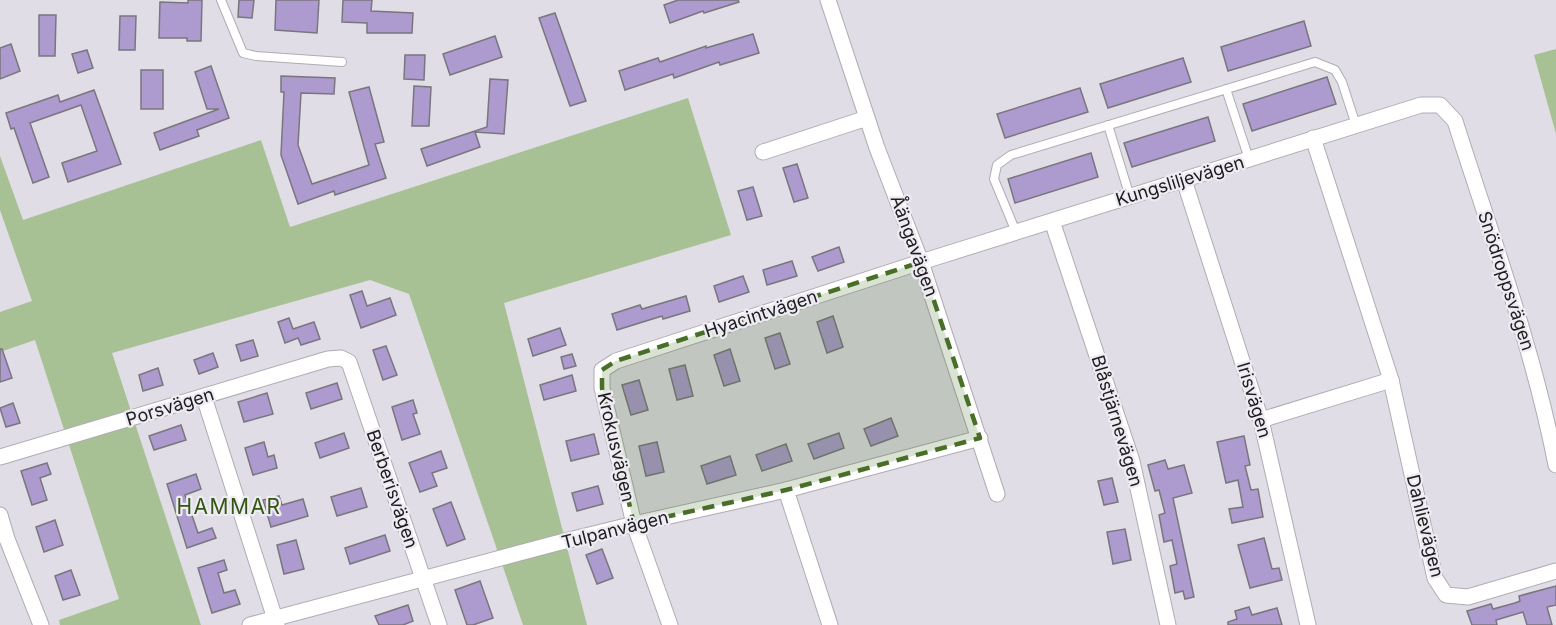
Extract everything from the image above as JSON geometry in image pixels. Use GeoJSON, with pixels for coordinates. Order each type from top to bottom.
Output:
{"type":"FeatureCollection","features":[{"type":"Feature","properties":{"kind":"street","name":"Åängavägen"},"geometry":{"type":"LineString","coordinates":[[828,0],[867,118],[921,262],[998,494]]}},
{"type":"Feature","properties":{"kind":"street","name":"Kungsliljevägen"},"geometry":{"type":"LineString","coordinates":[[921,262],[1421,105],[1440,105]]}},
{"type":"Feature","properties":{"kind":"street","name":"Snödroppsvägen"},"geometry":{"type":"LineString","coordinates":[[1440,105],[1455,121],[1527,346],[1548,421],[1556,465]]}},
{"type":"Feature","properties":{"kind":"street"},"geometry":{"type":"LineString","coordinates":[[763,152],[867,118]]}},
{"type":"Feature","properties":{"kind":"street","name":"Dahlievägen"},"geometry":{"type":"LineString","coordinates":[[1313,138],[1391,380],[1435,578],[1446,595],[1468,597],[1556,571]]}},
{"type":"Feature","properties":{"kind":"street","name":"Irisvägen"},"geometry":{"type":"LineString","coordinates":[[1184,180],[1261,420],[1308,625]]}},
{"type":"Feature","properties":{"kind":"street","name":"Blåstjärnevägen"},"geometry":{"type":"LineString","coordinates":[[1052,221],[1132,461],[1168,625]]}},
{"type":"Feature","properties":{"kind":"street","name":"Hyacintvägen"},"geometry":{"type":"LineString","coordinates":[[602,370],[616,361],[921,262]]}},
{"type":"Feature","properties":{"kind":"street","name":"Porsvägen"},"geometry":{"type":"LineString","coordinates":[[0,457],[328,359],[341,358]]}},
{"type":"Feature","properties":{"kind":"street","name":"Berberisvägen"},"geometry":{"type":"LineString","coordinates":[[341,358],[349,362],[439,625]]}},
{"type":"Feature","properties":{"kind":"street","name":"Krokusvägen"},"geometry":{"type":"LineString","coordinates":[[602,370],[602,388],[634,524],[670,625]]}},
{"type":"Feature","properties":{"kind":"street"},"geometry":{"type":"LineString","coordinates":[[1261,420],[1391,380]]}},
{"type":"Feature","properties":{"kind":"street"},"geometry":{"type":"LineString","coordinates":[[204,397],[276,621]]}},
{"type":"Feature","properties":{"kind":"street","name":"Tulpanvägen"},"geometry":{"type":"LineString","coordinates":[[250,625],[276,621],[634,524],[786,490],[980,438]]}},
{"type":"Feature","properties":{"kind":"street"},"geometry":{"type":"LineString","coordinates":[[786,490],[830,625]]}},
{"type":"Feature","properties":{"kind":"street"},"geometry":{"type":"LineString","coordinates":[[0,515],[4,540],[41,625]]}},
{"type":"Feature","properties":{"kind":"lane"},"geometry":{"type":"LineString","coordinates":[[221,0],[243,53],[256,56],[342,62]]}},
{"type":"Feature","properties":{"kind":"lane"},"geometry":{"type":"LineString","coordinates":[[1017,232],[994,179],[997,165],[1011,155],[1315,62],[1335,70],[1356,125]]}},
{"type":"Feature","properties":{"kind":"lane"},"geometry":{"type":"LineString","coordinates":[[1226,89],[1248,159]]}},
{"type":"Feature","properties":{"kind":"lane"},"geometry":{"type":"LineString","coordinates":[[1108,125],[1130,196]]}},
{"type":"Feature","properties":{"kind":"highlighted area"},"geometry":{"type":"Polygon","coordinates":[[[921,262],[980,438],[786,490],[634,524],[602,388],[602,370],[616,361],[921,262]]]}},
{"type":"Feature","properties":{"kind":"green space"},"geometry":{"type":"Polygon","coordinates":[[[1556,49],[1556,134],[1534,55],[1556,49]]]}},
{"type":"Feature","properties":{"kind":"green space"},"geometry":{"type":"Polygon","coordinates":[[[688,98],[731,235],[504,303],[587,625],[523,625],[409,294],[370,280],[112,353],[201,625],[60,625],[59,620],[119,599],[35,340],[0,352],[0,312],[32,301],[0,210],[0,156],[23,220],[261,140],[290,227],[688,98]]]}},
{"type":"Feature","properties":{"kind":"building"},"geometry":{"type":"Polygon","coordinates":[[[188,0],[202,0],[201,41],[187,41],[187,38],[159,38],[160,2],[188,3],[188,0]]]}},
{"type":"Feature","properties":{"kind":"building"},"geometry":{"type":"Polygon","coordinates":[[[239,0],[254,0],[252,18],[238,17],[239,0]]]}},
{"type":"Feature","properties":{"kind":"building"},"geometry":{"type":"Polygon","coordinates":[[[276,0],[319,0],[317,33],[275,30],[276,0]]]}},
{"type":"Feature","properties":{"kind":"building"},"geometry":{"type":"Polygon","coordinates":[[[343,0],[372,0],[371,11],[413,13],[412,33],[367,33],[367,23],[342,22],[343,0]]]}},
{"type":"Feature","properties":{"kind":"building"},"geometry":{"type":"Polygon","coordinates":[[[678,0],[738,0],[739,2],[704,13],[703,11],[670,23],[664,5],[678,0]]]}},
{"type":"Feature","properties":{"kind":"building"},"geometry":{"type":"Polygon","coordinates":[[[555,13],[586,101],[570,106],[539,18],[555,13]]]}},
{"type":"Feature","properties":{"kind":"building"},"geometry":{"type":"Polygon","coordinates":[[[39,15],[56,15],[55,56],[39,56],[39,15]]]}},
{"type":"Feature","properties":{"kind":"building"},"geometry":{"type":"Polygon","coordinates":[[[120,16],[136,16],[135,50],[119,50],[120,16]]]}},
{"type":"Feature","properties":{"kind":"building"},"geometry":{"type":"Polygon","coordinates":[[[1304,21],[1311,46],[1228,71],[1221,47],[1304,21]]]}},
{"type":"Feature","properties":{"kind":"building"},"geometry":{"type":"Polygon","coordinates":[[[753,34],[759,53],[720,65],[719,62],[674,78],[673,74],[625,90],[619,71],[658,58],[660,62],[706,46],[706,48],[753,34]]]}},
{"type":"Feature","properties":{"kind":"building"},"geometry":{"type":"Polygon","coordinates":[[[495,36],[502,57],[450,75],[443,54],[495,36]]]}},
{"type":"Feature","properties":{"kind":"building"},"geometry":{"type":"Polygon","coordinates":[[[11,44],[20,71],[0,79],[0,48],[11,44]]]}},
{"type":"Feature","properties":{"kind":"building"},"geometry":{"type":"Polygon","coordinates":[[[87,50],[93,68],[78,73],[72,54],[87,50]]]}},
{"type":"Feature","properties":{"kind":"building"},"geometry":{"type":"Polygon","coordinates":[[[405,55],[425,55],[424,80],[404,79],[405,55]]]}},
{"type":"Feature","properties":{"kind":"building"},"geometry":{"type":"Polygon","coordinates":[[[1183,58],[1191,82],[1108,108],[1100,84],[1183,58]]]}},
{"type":"Feature","properties":{"kind":"building"},"geometry":{"type":"Polygon","coordinates":[[[211,66],[229,118],[197,130],[199,136],[160,150],[154,133],[219,109],[207,109],[195,72],[211,66]]]}},
{"type":"Feature","properties":{"kind":"building"},"geometry":{"type":"Polygon","coordinates":[[[141,70],[163,70],[163,109],[141,109],[141,70]]]}},
{"type":"Feature","properties":{"kind":"building"},"geometry":{"type":"Polygon","coordinates":[[[281,76],[335,78],[334,94],[301,93],[298,145],[312,184],[369,165],[349,92],[369,87],[384,142],[375,144],[386,178],[335,195],[334,191],[298,204],[281,155],[284,92],[281,92],[281,76]]]}},
{"type":"Feature","properties":{"kind":"building"},"geometry":{"type":"Polygon","coordinates":[[[1327,77],[1336,104],[1252,131],[1243,104],[1327,77]]]}},
{"type":"Feature","properties":{"kind":"building"},"geometry":{"type":"Polygon","coordinates":[[[490,79],[508,80],[504,134],[475,132],[480,147],[427,166],[421,149],[487,127],[490,79]]]}},
{"type":"Feature","properties":{"kind":"building"},"geometry":{"type":"Polygon","coordinates":[[[414,86],[431,87],[429,126],[412,126],[414,86]]]}},
{"type":"Feature","properties":{"kind":"building"},"geometry":{"type":"Polygon","coordinates":[[[1080,88],[1088,112],[1005,138],[997,114],[1080,88]]]}},
{"type":"Feature","properties":{"kind":"building"},"geometry":{"type":"Polygon","coordinates":[[[94,90],[121,164],[68,182],[62,163],[97,151],[81,105],[30,123],[49,177],[33,183],[14,128],[11,129],[6,113],[58,95],[60,102],[94,90]]]}},
{"type":"Feature","properties":{"kind":"building"},"geometry":{"type":"Polygon","coordinates":[[[1208,117],[1215,141],[1132,167],[1124,143],[1208,117]]]}},
{"type":"Feature","properties":{"kind":"building"},"geometry":{"type":"Polygon","coordinates":[[[1091,153],[1098,177],[1015,203],[1008,179],[1091,153]]]}},
{"type":"Feature","properties":{"kind":"building"},"geometry":{"type":"Polygon","coordinates":[[[797,164],[808,198],[794,202],[783,168],[797,164]]]}},
{"type":"Feature","properties":{"kind":"building"},"geometry":{"type":"Polygon","coordinates":[[[753,187],[762,216],[747,220],[738,191],[753,187]]]}},
{"type":"Feature","properties":{"kind":"building"},"geometry":{"type":"Polygon","coordinates":[[[839,247],[844,262],[818,271],[812,257],[839,247]]]}},
{"type":"Feature","properties":{"kind":"building"},"geometry":{"type":"Polygon","coordinates":[[[792,261],[797,276],[767,285],[763,270],[792,261]]]}},
{"type":"Feature","properties":{"kind":"building"},"geometry":{"type":"Polygon","coordinates":[[[743,276],[749,292],[719,302],[714,286],[743,276]]]}},
{"type":"Feature","properties":{"kind":"building"},"geometry":{"type":"Polygon","coordinates":[[[362,291],[367,306],[390,298],[396,315],[361,328],[350,295],[362,291]]]}},
{"type":"Feature","properties":{"kind":"building"},"geometry":{"type":"Polygon","coordinates":[[[686,296],[690,311],[663,319],[662,316],[617,330],[612,314],[640,305],[642,309],[686,296]]]}},
{"type":"Feature","properties":{"kind":"building"},"geometry":{"type":"Polygon","coordinates":[[[833,316],[843,347],[827,353],[817,322],[833,316]]]}},
{"type":"Feature","properties":{"kind":"building"},"geometry":{"type":"Polygon","coordinates":[[[289,318],[293,329],[314,322],[320,339],[301,345],[298,338],[285,343],[278,322],[289,318]]]}},
{"type":"Feature","properties":{"kind":"building"},"geometry":{"type":"Polygon","coordinates":[[[560,328],[566,345],[533,356],[528,339],[560,328]]]}},
{"type":"Feature","properties":{"kind":"building"},"geometry":{"type":"Polygon","coordinates":[[[780,333],[790,364],[775,369],[765,338],[780,333]]]}},
{"type":"Feature","properties":{"kind":"building"},"geometry":{"type":"Polygon","coordinates":[[[253,340],[258,356],[241,361],[236,345],[253,340]]]}},
{"type":"Feature","properties":{"kind":"building"},"geometry":{"type":"Polygon","coordinates":[[[386,346],[397,375],[383,380],[373,350],[386,346]]]}},
{"type":"Feature","properties":{"kind":"building"},"geometry":{"type":"Polygon","coordinates":[[[0,349],[2,349],[12,378],[0,382],[0,349]]]}},
{"type":"Feature","properties":{"kind":"building"},"geometry":{"type":"Polygon","coordinates":[[[730,349],[740,381],[724,386],[714,355],[730,349]]]}},
{"type":"Feature","properties":{"kind":"building"},"geometry":{"type":"Polygon","coordinates":[[[213,353],[218,367],[199,374],[194,360],[213,353]]]}},
{"type":"Feature","properties":{"kind":"building"},"geometry":{"type":"Polygon","coordinates":[[[572,354],[576,366],[564,369],[561,357],[572,354]]]}},
{"type":"Feature","properties":{"kind":"building"},"geometry":{"type":"Polygon","coordinates":[[[685,365],[693,396],[677,400],[669,369],[685,365]]]}},
{"type":"Feature","properties":{"kind":"building"},"geometry":{"type":"Polygon","coordinates":[[[158,368],[163,385],[143,391],[139,375],[158,368]]]}},
{"type":"Feature","properties":{"kind":"building"},"geometry":{"type":"Polygon","coordinates":[[[572,375],[576,391],[544,400],[540,385],[572,375]]]}},
{"type":"Feature","properties":{"kind":"building"},"geometry":{"type":"Polygon","coordinates":[[[639,380],[648,410],[631,415],[622,385],[639,380]]]}},
{"type":"Feature","properties":{"kind":"building"},"geometry":{"type":"Polygon","coordinates":[[[337,383],[342,399],[311,409],[306,393],[337,383]]]}},
{"type":"Feature","properties":{"kind":"building"},"geometry":{"type":"Polygon","coordinates":[[[267,393],[273,414],[244,422],[238,402],[267,393]]]}},
{"type":"Feature","properties":{"kind":"building"},"geometry":{"type":"Polygon","coordinates":[[[413,400],[417,413],[413,414],[420,434],[402,440],[392,407],[413,400]]]}},
{"type":"Feature","properties":{"kind":"building"},"geometry":{"type":"Polygon","coordinates":[[[13,403],[20,423],[6,427],[0,408],[13,403]]]}},
{"type":"Feature","properties":{"kind":"building"},"geometry":{"type":"Polygon","coordinates":[[[891,418],[898,436],[871,446],[864,429],[891,418]]]}},
{"type":"Feature","properties":{"kind":"building"},"geometry":{"type":"Polygon","coordinates":[[[181,425],[186,440],[154,450],[149,436],[181,425]]]}},
{"type":"Feature","properties":{"kind":"building"},"geometry":{"type":"Polygon","coordinates":[[[344,433],[349,448],[320,458],[315,443],[344,433]]]}},
{"type":"Feature","properties":{"kind":"building"},"geometry":{"type":"Polygon","coordinates":[[[839,433],[844,448],[814,459],[808,444],[839,433]]]}},
{"type":"Feature","properties":{"kind":"building"},"geometry":{"type":"Polygon","coordinates":[[[594,434],[599,454],[571,461],[566,441],[594,434]]]}},
{"type":"Feature","properties":{"kind":"building"},"geometry":{"type":"Polygon","coordinates":[[[1244,436],[1250,465],[1245,466],[1251,490],[1258,489],[1263,517],[1232,523],[1229,509],[1243,507],[1238,480],[1226,483],[1217,442],[1244,436]]]}},
{"type":"Feature","properties":{"kind":"building"},"geometry":{"type":"Polygon","coordinates":[[[264,442],[268,457],[274,455],[277,468],[253,475],[245,448],[264,442]]]}},
{"type":"Feature","properties":{"kind":"building"},"geometry":{"type":"Polygon","coordinates":[[[657,442],[664,472],[646,476],[639,446],[657,442]]]}},
{"type":"Feature","properties":{"kind":"building"},"geometry":{"type":"Polygon","coordinates":[[[786,444],[792,461],[762,471],[756,455],[786,444]]]}},
{"type":"Feature","properties":{"kind":"building"},"geometry":{"type":"Polygon","coordinates":[[[441,451],[447,468],[432,473],[437,486],[420,492],[409,463],[441,451]]]}},
{"type":"Feature","properties":{"kind":"building"},"geometry":{"type":"Polygon","coordinates":[[[730,456],[736,475],[707,484],[701,466],[730,456]]]}},
{"type":"Feature","properties":{"kind":"building"},"geometry":{"type":"Polygon","coordinates":[[[1165,460],[1168,469],[1184,465],[1192,493],[1173,498],[1194,597],[1185,599],[1183,591],[1175,593],[1170,566],[1177,564],[1172,540],[1164,542],[1159,515],[1165,513],[1159,490],[1155,491],[1148,465],[1165,460]]]}},
{"type":"Feature","properties":{"kind":"building"},"geometry":{"type":"Polygon","coordinates":[[[47,463],[51,474],[40,478],[47,500],[32,505],[21,471],[47,463]]]}},
{"type":"Feature","properties":{"kind":"building"},"geometry":{"type":"Polygon","coordinates":[[[196,474],[201,489],[185,495],[198,533],[212,528],[216,538],[187,548],[167,484],[196,474]]]}},
{"type":"Feature","properties":{"kind":"building"},"geometry":{"type":"Polygon","coordinates":[[[1112,478],[1118,502],[1104,505],[1098,481],[1112,478]]]}},
{"type":"Feature","properties":{"kind":"building"},"geometry":{"type":"Polygon","coordinates":[[[598,486],[603,504],[577,511],[572,493],[598,486]]]}},
{"type":"Feature","properties":{"kind":"building"},"geometry":{"type":"Polygon","coordinates":[[[361,488],[367,507],[337,516],[331,497],[361,488]]]}},
{"type":"Feature","properties":{"kind":"building"},"geometry":{"type":"Polygon","coordinates":[[[279,496],[282,505],[303,499],[308,516],[271,527],[263,500],[279,496]]]}},
{"type":"Feature","properties":{"kind":"building"},"geometry":{"type":"Polygon","coordinates":[[[451,502],[465,539],[447,546],[433,509],[451,502]]]}},
{"type":"Feature","properties":{"kind":"building"},"geometry":{"type":"Polygon","coordinates":[[[55,520],[63,545],[44,552],[36,527],[55,520]]]}},
{"type":"Feature","properties":{"kind":"building"},"geometry":{"type":"Polygon","coordinates":[[[1125,529],[1131,560],[1113,564],[1107,532],[1125,529]]]}},
{"type":"Feature","properties":{"kind":"building"},"geometry":{"type":"Polygon","coordinates":[[[385,535],[390,551],[350,564],[345,548],[385,535]]]}},
{"type":"Feature","properties":{"kind":"building"},"geometry":{"type":"Polygon","coordinates":[[[1264,538],[1272,569],[1279,568],[1282,580],[1250,588],[1238,545],[1264,538]]]}},
{"type":"Feature","properties":{"kind":"building"},"geometry":{"type":"Polygon","coordinates":[[[296,540],[304,569],[284,574],[277,545],[296,540]]]}},
{"type":"Feature","properties":{"kind":"building"},"geometry":{"type":"Polygon","coordinates":[[[602,549],[613,578],[597,584],[586,555],[602,549]]]}},
{"type":"Feature","properties":{"kind":"building"},"geometry":{"type":"Polygon","coordinates":[[[224,560],[227,570],[218,573],[224,593],[235,590],[240,604],[212,613],[198,568],[224,560]]]}},
{"type":"Feature","properties":{"kind":"building"},"geometry":{"type":"Polygon","coordinates":[[[71,570],[80,595],[63,600],[55,576],[71,570]]]}},
{"type":"Feature","properties":{"kind":"building"},"geometry":{"type":"Polygon","coordinates":[[[480,581],[493,618],[467,625],[455,590],[480,581]]]}},
{"type":"Feature","properties":{"kind":"building"},"geometry":{"type":"Polygon","coordinates":[[[1556,586],[1556,605],[1547,607],[1552,625],[1527,625],[1523,612],[1496,620],[1497,625],[1472,625],[1467,611],[1491,604],[1493,609],[1515,603],[1520,601],[1519,596],[1556,586]]]}},
{"type":"Feature","properties":{"kind":"building"},"geometry":{"type":"Polygon","coordinates":[[[408,605],[413,621],[403,625],[379,625],[375,616],[408,605]]]}},
{"type":"Feature","properties":{"kind":"building"},"geometry":{"type":"Polygon","coordinates":[[[1249,607],[1252,615],[1277,608],[1282,625],[1228,625],[1228,622],[1237,619],[1235,611],[1249,607]]]}},
{"type":"Feature","properties":{"kind":"district","name":"HAMMAR"},"geometry":{"type":"Point","coordinates":[229,507]}}]}
